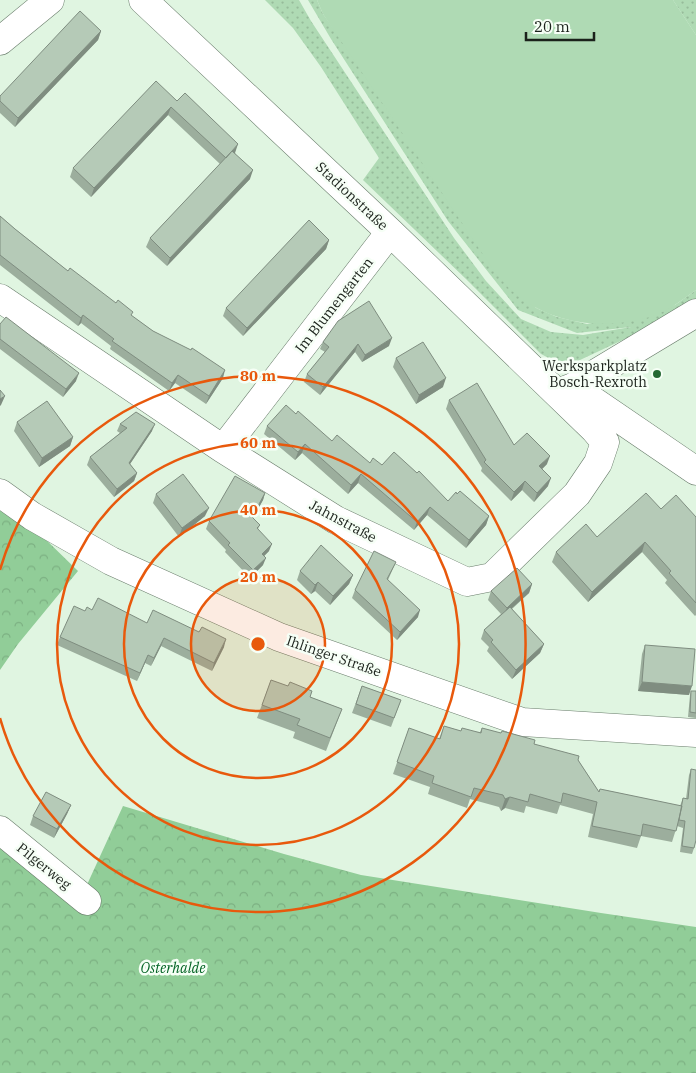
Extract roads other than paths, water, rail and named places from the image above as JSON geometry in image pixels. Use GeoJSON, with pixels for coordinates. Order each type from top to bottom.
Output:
{"type":"FeatureCollection","features":[{"type":"Feature","properties":{"kind":"street"},"geometry":{"type":"LineString","coordinates":[[0,41],[50,0]]}},
{"type":"Feature","properties":{"kind":"street","name":"Stadionstraße"},"geometry":{"type":"LineString","coordinates":[[143,0],[390,232],[565,390]]}},
{"type":"Feature","properties":{"kind":"street","name":"Im Blumengarten"},"geometry":{"type":"LineString","coordinates":[[222,449],[390,232]]}},
{"type":"Feature","properties":{"kind":"street","name":"Jahnstraße"},"geometry":{"type":"LineString","coordinates":[[0,298],[222,449],[340,522],[467,582],[492,577],[577,494],[598,463],[605,442],[565,390]]}},
{"type":"Feature","properties":{"kind":"street"},"geometry":{"type":"LineString","coordinates":[[696,313],[565,390],[696,471]]}},
{"type":"Feature","properties":{"kind":"street","name":"Ihlinger Straße"},"geometry":{"type":"LineString","coordinates":[[0,493],[32,516],[111,561],[279,637],[522,722],[696,733]]}},
{"type":"Feature","properties":{"kind":"street","name":"Pilgerweg"},"geometry":{"type":"LineString","coordinates":[[0,830],[87,902]]}},
{"type":"Feature","properties":{"kind":"place","name":"Werksparkplatz Bosch-Rexroth"},"geometry":{"type":"Point","coordinates":[657,374]}},
{"type":"Feature","properties":{"kind":"park label","name":"Osterhalde"},"geometry":{"type":"Point","coordinates":[173,968]}}]}
